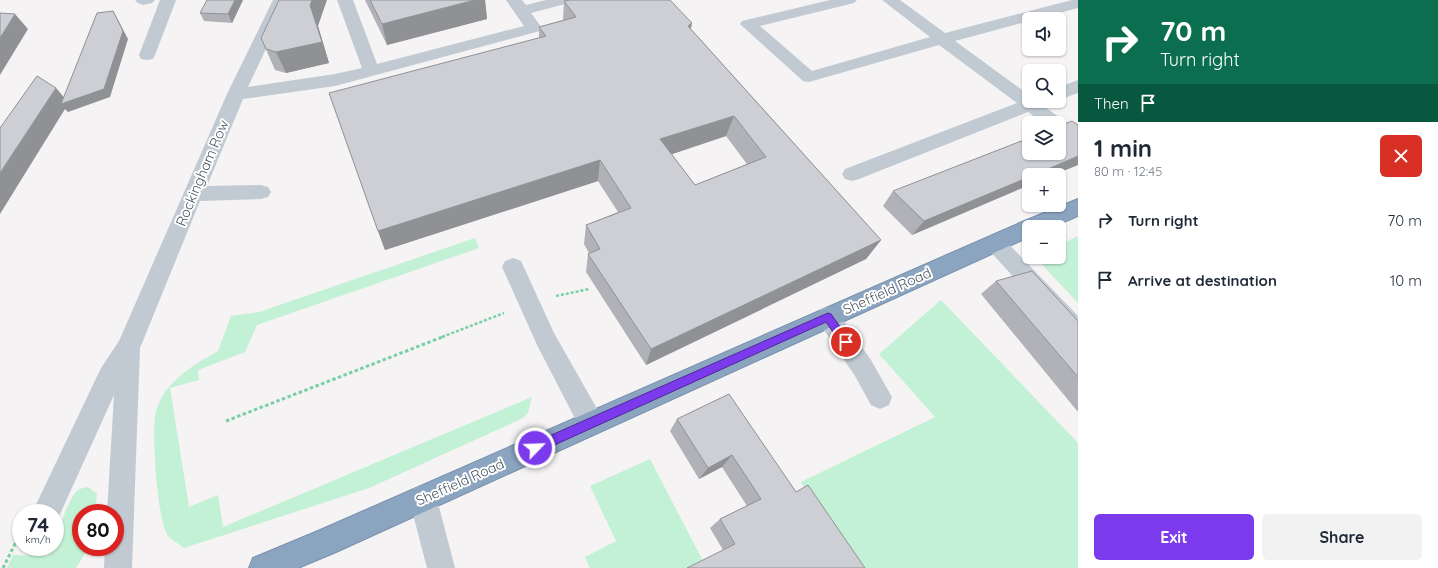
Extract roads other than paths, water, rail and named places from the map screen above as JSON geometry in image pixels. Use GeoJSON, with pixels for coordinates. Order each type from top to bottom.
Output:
{"type":"FeatureCollection","features":[{"type":"Feature","properties":{"kind":"highway"},"geometry":{"type":"LineString","coordinates":[[1048,220],[1078,207]]}},
{"type":"Feature","properties":{"kind":"highway","name":"Sheffield Road"},"geometry":{"type":"LineString","coordinates":[[263,568],[326,542],[1022,231]]}},
{"type":"Feature","properties":{"kind":"street"},"geometry":{"type":"LineString","coordinates":[[147,55],[168,0]]}},
{"type":"Feature","properties":{"kind":"street","name":"Rockingham Row"},"geometry":{"type":"LineString","coordinates":[[50,504],[110,376],[128,348],[236,94],[281,0]]}},
{"type":"Feature","properties":{"kind":"street"},"geometry":{"type":"LineString","coordinates":[[345,0],[371,70]]}},
{"type":"Feature","properties":{"kind":"street"},"geometry":{"type":"LineString","coordinates":[[236,94],[335,80],[534,28],[518,6],[564,0]]}},
{"type":"Feature","properties":{"kind":"street"},"geometry":{"type":"LineString","coordinates":[[849,0],[748,24],[809,77],[942,39],[1078,3]]}},
{"type":"Feature","properties":{"kind":"street"},"geometry":{"type":"LineString","coordinates":[[890,0],[1010,90],[1022,96]]}},
{"type":"Feature","properties":{"kind":"street"},"geometry":{"type":"LineString","coordinates":[[1066,91],[1078,86]]}},
{"type":"Feature","properties":{"kind":"street"},"geometry":{"type":"LineString","coordinates":[[852,174],[1023,108]]}},
{"type":"Feature","properties":{"kind":"street"},"geometry":{"type":"LineString","coordinates":[[1041,108],[1049,116]]}},
{"type":"Feature","properties":{"kind":"street"},"geometry":{"type":"LineString","coordinates":[[193,194],[261,192]]}},
{"type":"Feature","properties":{"kind":"street"},"geometry":{"type":"LineString","coordinates":[[995,243],[1078,332]]}},
{"type":"Feature","properties":{"kind":"street"},"geometry":{"type":"LineString","coordinates":[[513,267],[546,340],[591,423]]}},
{"type":"Feature","properties":{"kind":"street"},"geometry":{"type":"LineString","coordinates":[[828,317],[863,368],[880,397]]}},
{"type":"Feature","properties":{"kind":"street","name":"Rockingham Row"},"geometry":{"type":"LineString","coordinates":[[118,568],[128,348]]}},
{"type":"Feature","properties":{"kind":"street"},"geometry":{"type":"LineString","coordinates":[[424,498],[441,568]]}}]}
